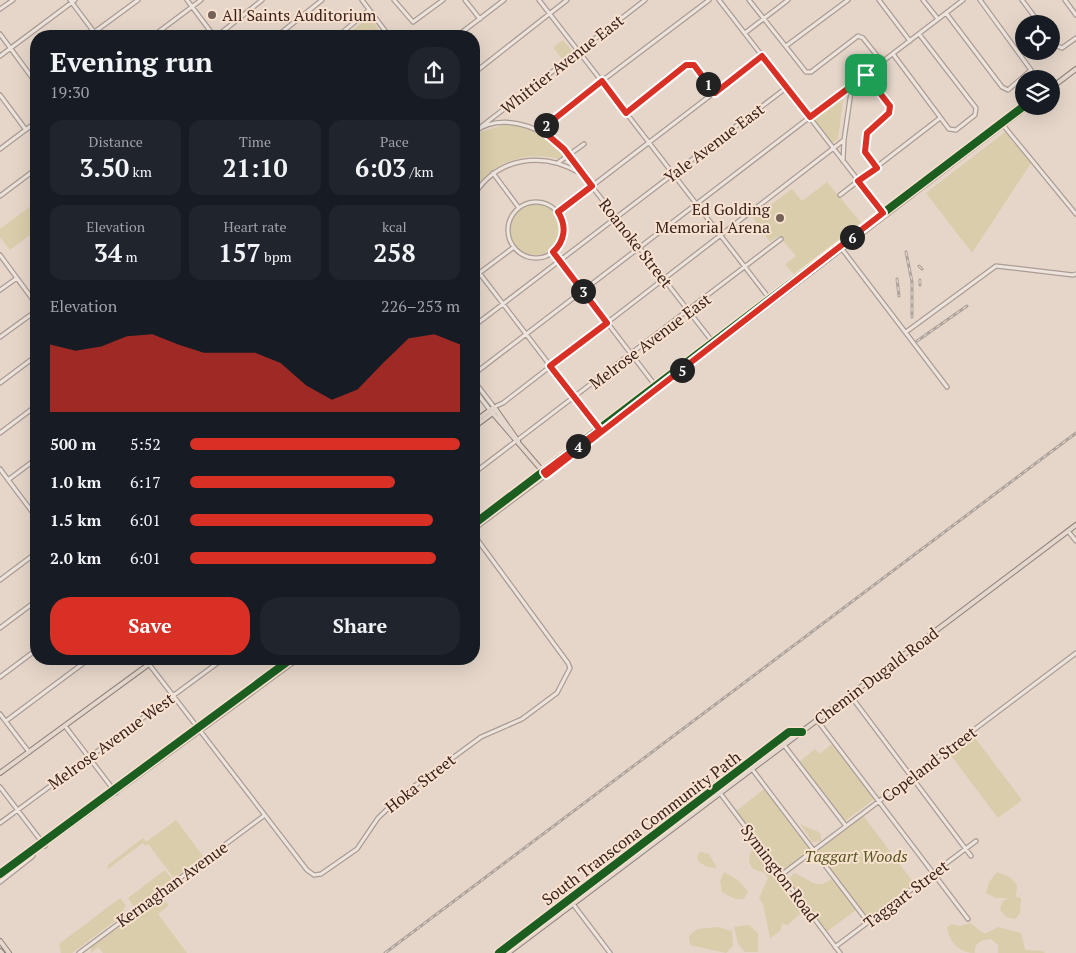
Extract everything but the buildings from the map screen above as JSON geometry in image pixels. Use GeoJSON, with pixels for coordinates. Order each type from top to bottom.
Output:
{"type":"FeatureCollection","features":[{"type":"Feature","properties":{"kind":"main road"},"geometry":{"type":"LineString","coordinates":[[1060,81],[1076,69]]}},
{"type":"Feature","properties":{"kind":"main road"},"geometry":{"type":"LineString","coordinates":[[493,410],[546,475],[1016,115]]}},
{"type":"Feature","properties":{"kind":"main road"},"geometry":{"type":"LineString","coordinates":[[480,418],[493,410]]}},
{"type":"Feature","properties":{"kind":"main road"},"geometry":{"type":"LineString","coordinates":[[480,422],[493,410]]}},
{"type":"Feature","properties":{"kind":"main road","name":"Chemin Dugald Road"},"geometry":{"type":"LineString","coordinates":[[508,953],[1076,525]]}},
{"type":"Feature","properties":{"kind":"main road"},"geometry":{"type":"LineString","coordinates":[[0,774],[148,665]]}},
{"type":"Feature","properties":{"kind":"main road"},"geometry":{"type":"LineString","coordinates":[[0,941],[9,953]]}},
{"type":"Feature","properties":{"kind":"street"},"geometry":{"type":"LineString","coordinates":[[0,9],[13,0]]}},
{"type":"Feature","properties":{"kind":"street"},"geometry":{"type":"LineString","coordinates":[[100,30],[138,0]]}},
{"type":"Feature","properties":{"kind":"street"},"geometry":{"type":"LineString","coordinates":[[187,0],[211,30]]}},
{"type":"Feature","properties":{"kind":"street"},"geometry":{"type":"LineString","coordinates":[[161,30],[201,0]]}},
{"type":"Feature","properties":{"kind":"street"},"geometry":{"type":"LineString","coordinates":[[224,30],[262,0]]}},
{"type":"Feature","properties":{"kind":"street"},"geometry":{"type":"LineString","coordinates":[[284,30],[322,0]]}},
{"type":"Feature","properties":{"kind":"street"},"geometry":{"type":"LineString","coordinates":[[362,0],[385,30]]}},
{"type":"Feature","properties":{"kind":"street"},"geometry":{"type":"LineString","coordinates":[[394,0],[412,22],[443,0]]}},
{"type":"Feature","properties":{"kind":"street"},"geometry":{"type":"LineString","coordinates":[[465,0],[480,19]]}},
{"type":"Feature","properties":{"kind":"street"},"geometry":{"type":"LineString","coordinates":[[465,30],[504,0]]}},
{"type":"Feature","properties":{"kind":"street"},"geometry":{"type":"LineString","coordinates":[[540,0],[772,302]]}},
{"type":"Feature","properties":{"kind":"street"},"geometry":{"type":"LineString","coordinates":[[480,68],[567,0]]}},
{"type":"Feature","properties":{"kind":"street","name":"Whittier Avenue East"},"geometry":{"type":"LineString","coordinates":[[480,128],[645,0]]}},
{"type":"Feature","properties":{"kind":"street"},"geometry":{"type":"LineString","coordinates":[[542,130],[602,81],[709,0]]}},
{"type":"Feature","properties":{"kind":"street"},"geometry":{"type":"LineString","coordinates":[[719,0],[885,215]]}},
{"type":"Feature","properties":{"kind":"street"},"geometry":{"type":"LineString","coordinates":[[750,0],[808,73],[858,36],[863,38],[882,62]]}},
{"type":"Feature","properties":{"kind":"street"},"geometry":{"type":"LineString","coordinates":[[745,33],[788,0]]}},
{"type":"Feature","properties":{"kind":"street"},"geometry":{"type":"LineString","coordinates":[[786,46],[848,0]]}},
{"type":"Feature","properties":{"kind":"street"},"geometry":{"type":"LineString","coordinates":[[878,0],[910,41]]}},
{"type":"Feature","properties":{"kind":"street"},"geometry":{"type":"LineString","coordinates":[[923,0],[938,19]]}},
{"type":"Feature","properties":{"kind":"street"},"geometry":{"type":"LineString","coordinates":[[480,369],[962,0]]}},
{"type":"Feature","properties":{"kind":"street"},"geometry":{"type":"LineString","coordinates":[[946,13],[1002,87],[1008,90],[1031,70],[980,0]]}},
{"type":"Feature","properties":{"kind":"street"},"geometry":{"type":"LineString","coordinates":[[1022,0],[1033,15]]}},
{"type":"Feature","properties":{"kind":"street"},"geometry":{"type":"LineString","coordinates":[[1064,0],[1076,15]]}},
{"type":"Feature","properties":{"kind":"street"},"geometry":{"type":"LineString","coordinates":[[34,30],[72,1],[92,30]]}},
{"type":"Feature","properties":{"kind":"street"},"geometry":{"type":"LineString","coordinates":[[345,30],[370,10]]}},
{"type":"Feature","properties":{"kind":"street"},"geometry":{"type":"LineString","coordinates":[[0,56],[30,33]]}},
{"type":"Feature","properties":{"kind":"street"},"geometry":{"type":"LineString","coordinates":[[0,34],[30,72]]}},
{"type":"Feature","properties":{"kind":"street"},"geometry":{"type":"LineString","coordinates":[[893,54],[940,118],[953,131],[976,115],[977,111],[919,34]]}},
{"type":"Feature","properties":{"kind":"street"},"geometry":{"type":"LineString","coordinates":[[1060,47],[1062,48],[1076,38]]}},
{"type":"Feature","properties":{"kind":"street"},"geometry":{"type":"LineString","coordinates":[[558,212],[762,56]]}},
{"type":"Feature","properties":{"kind":"street"},"geometry":{"type":"LineString","coordinates":[[626,113],[690,64],[715,93]]}},
{"type":"Feature","properties":{"kind":"street"},"geometry":{"type":"LineString","coordinates":[[866,75],[891,108],[888,115],[868,131],[865,152],[877,168]]}},
{"type":"Feature","properties":{"kind":"street"},"geometry":{"type":"LineString","coordinates":[[844,162],[844,140],[852,84]]}},
{"type":"Feature","properties":{"kind":"street","name":"Yale Avenue East"},"geometry":{"type":"LineString","coordinates":[[480,321],[786,88]]}},
{"type":"Feature","properties":{"kind":"street"},"geometry":{"type":"LineString","coordinates":[[839,94],[849,102]]}},
{"type":"Feature","properties":{"kind":"street"},"geometry":{"type":"LineString","coordinates":[[0,95],[26,130]]}},
{"type":"Feature","properties":{"kind":"street"},"geometry":{"type":"LineString","coordinates":[[840,195],[940,118]]}},
{"type":"Feature","properties":{"kind":"street","name":"Roanoke Street"},"geometry":{"type":"LineString","coordinates":[[480,128],[511,123],[542,130],[559,144],[715,345]]}},
{"type":"Feature","properties":{"kind":"street"},"geometry":{"type":"LineString","coordinates":[[1003,125],[1076,214]]}},
{"type":"Feature","properties":{"kind":"street"},"geometry":{"type":"LineString","coordinates":[[0,149],[30,127]]}},
{"type":"Feature","properties":{"kind":"street"},"geometry":{"type":"LineString","coordinates":[[493,410],[844,140]]}},
{"type":"Feature","properties":{"kind":"street"},"geometry":{"type":"LineString","coordinates":[[559,162],[584,144]]}},
{"type":"Feature","properties":{"kind":"street"},"geometry":{"type":"LineString","coordinates":[[480,188],[493,174],[509,164],[524,160],[542,159],[559,162],[581,174]]}},
{"type":"Feature","properties":{"kind":"street"},"geometry":{"type":"LineString","coordinates":[[0,196],[30,174]]}},
{"type":"Feature","properties":{"kind":"street"},"geometry":{"type":"LineString","coordinates":[[493,174],[519,208]]}},
{"type":"Feature","properties":{"kind":"street"},"geometry":{"type":"LineString","coordinates":[[538,202],[549,205],[558,212],[564,223],[564,233],[560,244],[553,252],[544,256],[533,257],[522,254],[514,246],[510,238],[509,225],[512,216],[519,208],[529,203],[538,202]]}},
{"type":"Feature","properties":{"kind":"street","name":"Melrose Avenue East"},"geometry":{"type":"LineString","coordinates":[[518,441],[781,239]]}},
{"type":"Feature","properties":{"kind":"street"},"geometry":{"type":"LineString","coordinates":[[480,272],[514,246]]}},
{"type":"Feature","properties":{"kind":"street"},"geometry":{"type":"LineString","coordinates":[[842,248],[947,387]]}},
{"type":"Feature","properties":{"kind":"street"},"geometry":{"type":"LineString","coordinates":[[553,252],[658,389]]}},
{"type":"Feature","properties":{"kind":"street"},"geometry":{"type":"LineString","coordinates":[[0,255],[30,296]]}},
{"type":"Feature","properties":{"kind":"street"},"geometry":{"type":"LineString","coordinates":[[906,332],[996,266],[1076,274]]}},
{"type":"Feature","properties":{"kind":"street"},"geometry":{"type":"LineString","coordinates":[[480,274],[601,432]]}},
{"type":"Feature","properties":{"kind":"street"},"geometry":{"type":"LineString","coordinates":[[0,290],[17,278]]}},
{"type":"Feature","properties":{"kind":"street"},"geometry":{"type":"LineString","coordinates":[[0,337],[30,315]]}},
{"type":"Feature","properties":{"kind":"street"},"geometry":{"type":"LineString","coordinates":[[0,383],[30,360]]}},
{"type":"Feature","properties":{"kind":"street"},"geometry":{"type":"LineString","coordinates":[[480,390],[493,410]]}},
{"type":"Feature","properties":{"kind":"street"},"geometry":{"type":"LineString","coordinates":[[480,396],[493,410]]}},
{"type":"Feature","properties":{"kind":"street"},"geometry":{"type":"LineString","coordinates":[[0,432],[30,410]]}},
{"type":"Feature","properties":{"kind":"street"},"geometry":{"type":"LineString","coordinates":[[480,469],[518,441]]}},
{"type":"Feature","properties":{"kind":"street"},"geometry":{"type":"LineString","coordinates":[[8,480],[30,464]]}},
{"type":"Feature","properties":{"kind":"street"},"geometry":{"type":"LineString","coordinates":[[0,469],[30,509]]}},
{"type":"Feature","properties":{"kind":"street"},"geometry":{"type":"LineString","coordinates":[[480,524],[546,475]]}},
{"type":"Feature","properties":{"kind":"street"},"geometry":{"type":"LineString","coordinates":[[1068,531],[1076,541]]}},
{"type":"Feature","properties":{"kind":"street","name":"Hoka Street"},"geometry":{"type":"LineString","coordinates":[[150,665],[307,870],[314,875],[328,871],[361,845],[378,818],[401,796],[481,737],[522,719],[562,688],[570,665],[480,543]]}},
{"type":"Feature","properties":{"kind":"street"},"geometry":{"type":"LineString","coordinates":[[0,580],[30,558]]}},
{"type":"Feature","properties":{"kind":"street"},"geometry":{"type":"LineString","coordinates":[[0,628],[30,606]]}},
{"type":"Feature","properties":{"kind":"street","name":"Copeland Street"},"geometry":{"type":"LineString","coordinates":[[781,875],[1076,653]]}},
{"type":"Feature","properties":{"kind":"street"},"geometry":{"type":"LineString","coordinates":[[0,677],[30,654]]}},
{"type":"Feature","properties":{"kind":"street"},"geometry":{"type":"LineString","coordinates":[[6,721],[81,665]]}},
{"type":"Feature","properties":{"kind":"street","name":"Melrose Avenue West"},"geometry":{"type":"LineString","coordinates":[[0,823],[215,665]]}},
{"type":"Feature","properties":{"kind":"street"},"geometry":{"type":"LineString","coordinates":[[0,882],[45,846],[290,665]]}},
{"type":"Feature","properties":{"kind":"street"},"geometry":{"type":"LineString","coordinates":[[850,695],[971,856]]}},
{"type":"Feature","properties":{"kind":"street"},"geometry":{"type":"LineString","coordinates":[[0,714],[29,752]]}},
{"type":"Feature","properties":{"kind":"street"},"geometry":{"type":"LineString","coordinates":[[817,720],[968,919]]}},
{"type":"Feature","properties":{"kind":"street"},"geometry":{"type":"LineString","coordinates":[[65,726],[116,793]]}},
{"type":"Feature","properties":{"kind":"street"},"geometry":{"type":"LineString","coordinates":[[784,745],[846,826]]}},
{"type":"Feature","properties":{"kind":"street"},"geometry":{"type":"LineString","coordinates":[[752,769],[868,922]]}},
{"type":"Feature","properties":{"kind":"street"},"geometry":{"type":"LineString","coordinates":[[0,787],[45,846]]}},
{"type":"Feature","properties":{"kind":"street","name":"Symington Road"},"geometry":{"type":"LineString","coordinates":[[720,793],[840,953]]}},
{"type":"Feature","properties":{"kind":"street","name":"Kernaghan Avenue"},"geometry":{"type":"LineString","coordinates":[[79,953],[265,815]]}},
{"type":"Feature","properties":{"kind":"street","name":"Taggart Street"},"geometry":{"type":"LineString","coordinates":[[835,946],[976,841]]}},
{"type":"Feature","properties":{"kind":"street"},"geometry":{"type":"LineString","coordinates":[[0,877],[37,852]]}},
{"type":"Feature","properties":{"kind":"street"},"geometry":{"type":"LineString","coordinates":[[573,904],[610,953]]}},
{"type":"Feature","properties":{"kind":"green space"},"geometry":{"type":"Polygon","coordinates":[[[369,17],[379,30],[353,30],[369,17]]]}},
{"type":"Feature","properties":{"kind":"green space"},"geometry":{"type":"Polygon","coordinates":[[[563,40],[572,51],[562,59],[553,47],[563,40]]]}},
{"type":"Feature","properties":{"kind":"green space"},"geometry":{"type":"Polygon","coordinates":[[[841,97],[843,101],[838,139],[832,143],[813,120],[814,117],[841,97]]]}},
{"type":"Feature","properties":{"kind":"green space"},"geometry":{"type":"Polygon","coordinates":[[[504,125],[530,129],[555,141],[565,155],[559,159],[534,156],[511,161],[491,172],[480,184],[480,132],[504,125]]]}},
{"type":"Feature","properties":{"kind":"green space"},"geometry":{"type":"Polygon","coordinates":[[[1005,132],[1031,163],[972,253],[926,193],[1005,132]]]}},
{"type":"Feature","properties":{"kind":"green space"},"geometry":{"type":"Polygon","coordinates":[[[827,182],[863,225],[795,276],[785,264],[796,256],[779,236],[770,242],[753,218],[792,189],[802,201],[827,182]]]}},
{"type":"Feature","properties":{"kind":"green space"},"geometry":{"type":"Polygon","coordinates":[[[536,203],[546,205],[554,211],[560,219],[562,229],[560,239],[554,247],[546,253],[536,255],[526,253],[518,247],[512,239],[510,229],[512,219],[518,211],[526,205],[536,203]]]}},
{"type":"Feature","properties":{"kind":"green space"},"geometry":{"type":"Polygon","coordinates":[[[30,206],[30,235],[10,250],[0,237],[0,229],[30,206]]]}},
{"type":"Feature","properties":{"kind":"green space"},"geometry":{"type":"Polygon","coordinates":[[[973,735],[1022,800],[998,818],[949,753],[973,735]]]}},
{"type":"Feature","properties":{"kind":"green space"},"geometry":{"type":"Polygon","coordinates":[[[832,744],[874,799],[845,821],[800,761],[815,749],[819,754],[832,744]]]}},
{"type":"Feature","properties":{"kind":"green space"},"geometry":{"type":"Polygon","coordinates":[[[764,789],[810,850],[782,872],[736,811],[764,789]]]}},
{"type":"Feature","properties":{"kind":"green space","name":"Taggart Woods"},"geometry":{"type":"Polygon","coordinates":[[[862,814],[916,886],[868,922],[840,886],[856,910],[825,933],[787,882],[794,873],[818,884],[827,882],[833,877],[814,850],[862,814]]]}},
{"type":"Feature","properties":{"kind":"green space"},"geometry":{"type":"Polygon","coordinates":[[[176,820],[203,856],[174,878],[148,844],[145,846],[143,843],[108,869],[108,865],[143,838],[146,842],[176,820]]]}},
{"type":"Feature","properties":{"kind":"green space"},"geometry":{"type":"Polygon","coordinates":[[[800,823],[821,834],[821,841],[812,842],[800,823]]]}},
{"type":"Feature","properties":{"kind":"green space"},"geometry":{"type":"Polygon","coordinates":[[[753,847],[802,912],[788,925],[782,924],[780,931],[770,938],[763,904],[759,898],[768,878],[765,873],[753,869],[751,866],[749,858],[753,847]]]}},
{"type":"Feature","properties":{"kind":"green space"},"geometry":{"type":"Polygon","coordinates":[[[700,852],[709,854],[717,868],[707,867],[699,862],[697,857],[700,852]]]}},
{"type":"Feature","properties":{"kind":"green space"},"geometry":{"type":"Polygon","coordinates":[[[165,870],[172,879],[134,907],[128,898],[165,870]]]}},
{"type":"Feature","properties":{"kind":"green space"},"geometry":{"type":"Polygon","coordinates":[[[724,872],[738,880],[748,891],[744,899],[735,899],[722,892],[720,881],[724,872]]]}},
{"type":"Feature","properties":{"kind":"green space"},"geometry":{"type":"Polygon","coordinates":[[[997,872],[1011,878],[1017,885],[1016,897],[1021,898],[1020,913],[1015,919],[1006,917],[1000,910],[1002,902],[1008,898],[996,898],[986,893],[989,882],[997,872]]]}},
{"type":"Feature","properties":{"kind":"green space"},"geometry":{"type":"Polygon","coordinates":[[[160,896],[169,905],[158,914],[187,953],[103,953],[98,947],[91,953],[91,947],[160,896]]]}},
{"type":"Feature","properties":{"kind":"green space"},"geometry":{"type":"Polygon","coordinates":[[[120,898],[126,906],[123,909],[126,913],[72,953],[61,953],[59,944],[120,898]]]}},
{"type":"Feature","properties":{"kind":"green space"},"geometry":{"type":"Polygon","coordinates":[[[970,923],[985,934],[998,927],[1021,933],[1025,950],[1042,951],[1045,953],[998,953],[998,945],[991,939],[977,944],[975,953],[964,951],[956,946],[950,938],[947,927],[952,924],[960,926],[970,923]]]}},
{"type":"Feature","properties":{"kind":"green space"},"geometry":{"type":"Polygon","coordinates":[[[749,925],[758,933],[758,952],[745,952],[738,944],[734,927],[749,925]]]}},
{"type":"Feature","properties":{"kind":"green space"},"geometry":{"type":"Polygon","coordinates":[[[717,927],[732,931],[733,946],[726,953],[690,945],[689,936],[697,929],[717,927]]]}},
{"type":"Feature","properties":{"kind":"railway"},"geometry":{"type":"LineString","coordinates":[[906,252],[912,282],[912,317]]}},
{"type":"Feature","properties":{"kind":"railway"},"geometry":{"type":"LineString","coordinates":[[919,266],[922,269]]}},
{"type":"Feature","properties":{"kind":"railway"},"geometry":{"type":"LineString","coordinates":[[897,279],[899,296]]}},
{"type":"Feature","properties":{"kind":"railway"},"geometry":{"type":"LineString","coordinates":[[920,280],[920,285]]}},
{"type":"Feature","properties":{"kind":"railway"},"geometry":{"type":"LineString","coordinates":[[917,341],[967,306]]}},
{"type":"Feature","properties":{"kind":"railway"},"geometry":{"type":"LineString","coordinates":[[385,953],[1076,433]]}},
{"type":"Feature","properties":{"kind":"cycle path"},"geometry":{"type":"LineString","coordinates":[[480,519],[1015,113]]}},
{"type":"Feature","properties":{"kind":"cycle path"},"geometry":{"type":"LineString","coordinates":[[0,874],[283,665]]}},
{"type":"Feature","properties":{"kind":"cycle path","name":"South Transcona Community Path"},"geometry":{"type":"LineString","coordinates":[[499,953],[789,732],[802,732]]}},
{"type":"Feature","properties":{"kind":"place","name":"All Saints Auditorium"},"geometry":{"type":"Point","coordinates":[212,15]}},
{"type":"Feature","properties":{"kind":"place","name":"Ed Golding Memorial Arena"},"geometry":{"type":"Point","coordinates":[780,218]}},
{"type":"Feature","properties":{"kind":"route"},"geometry":{"type":"LineString","coordinates":[[762,56],[810,117],[866,75],[890,106],[891,111],[868,131],[865,152],[877,168],[858,181],[883,213],[713,343],[715,345],[546,475],[544,472],[600,430],[550,366],[607,323],[553,252],[560,244],[564,233],[564,223],[558,212],[592,186],[581,174],[564,149],[542,130],[543,128],[602,81],[626,113],[686,65],[690,64],[694,65],[715,93],[762,56]]}}]}
